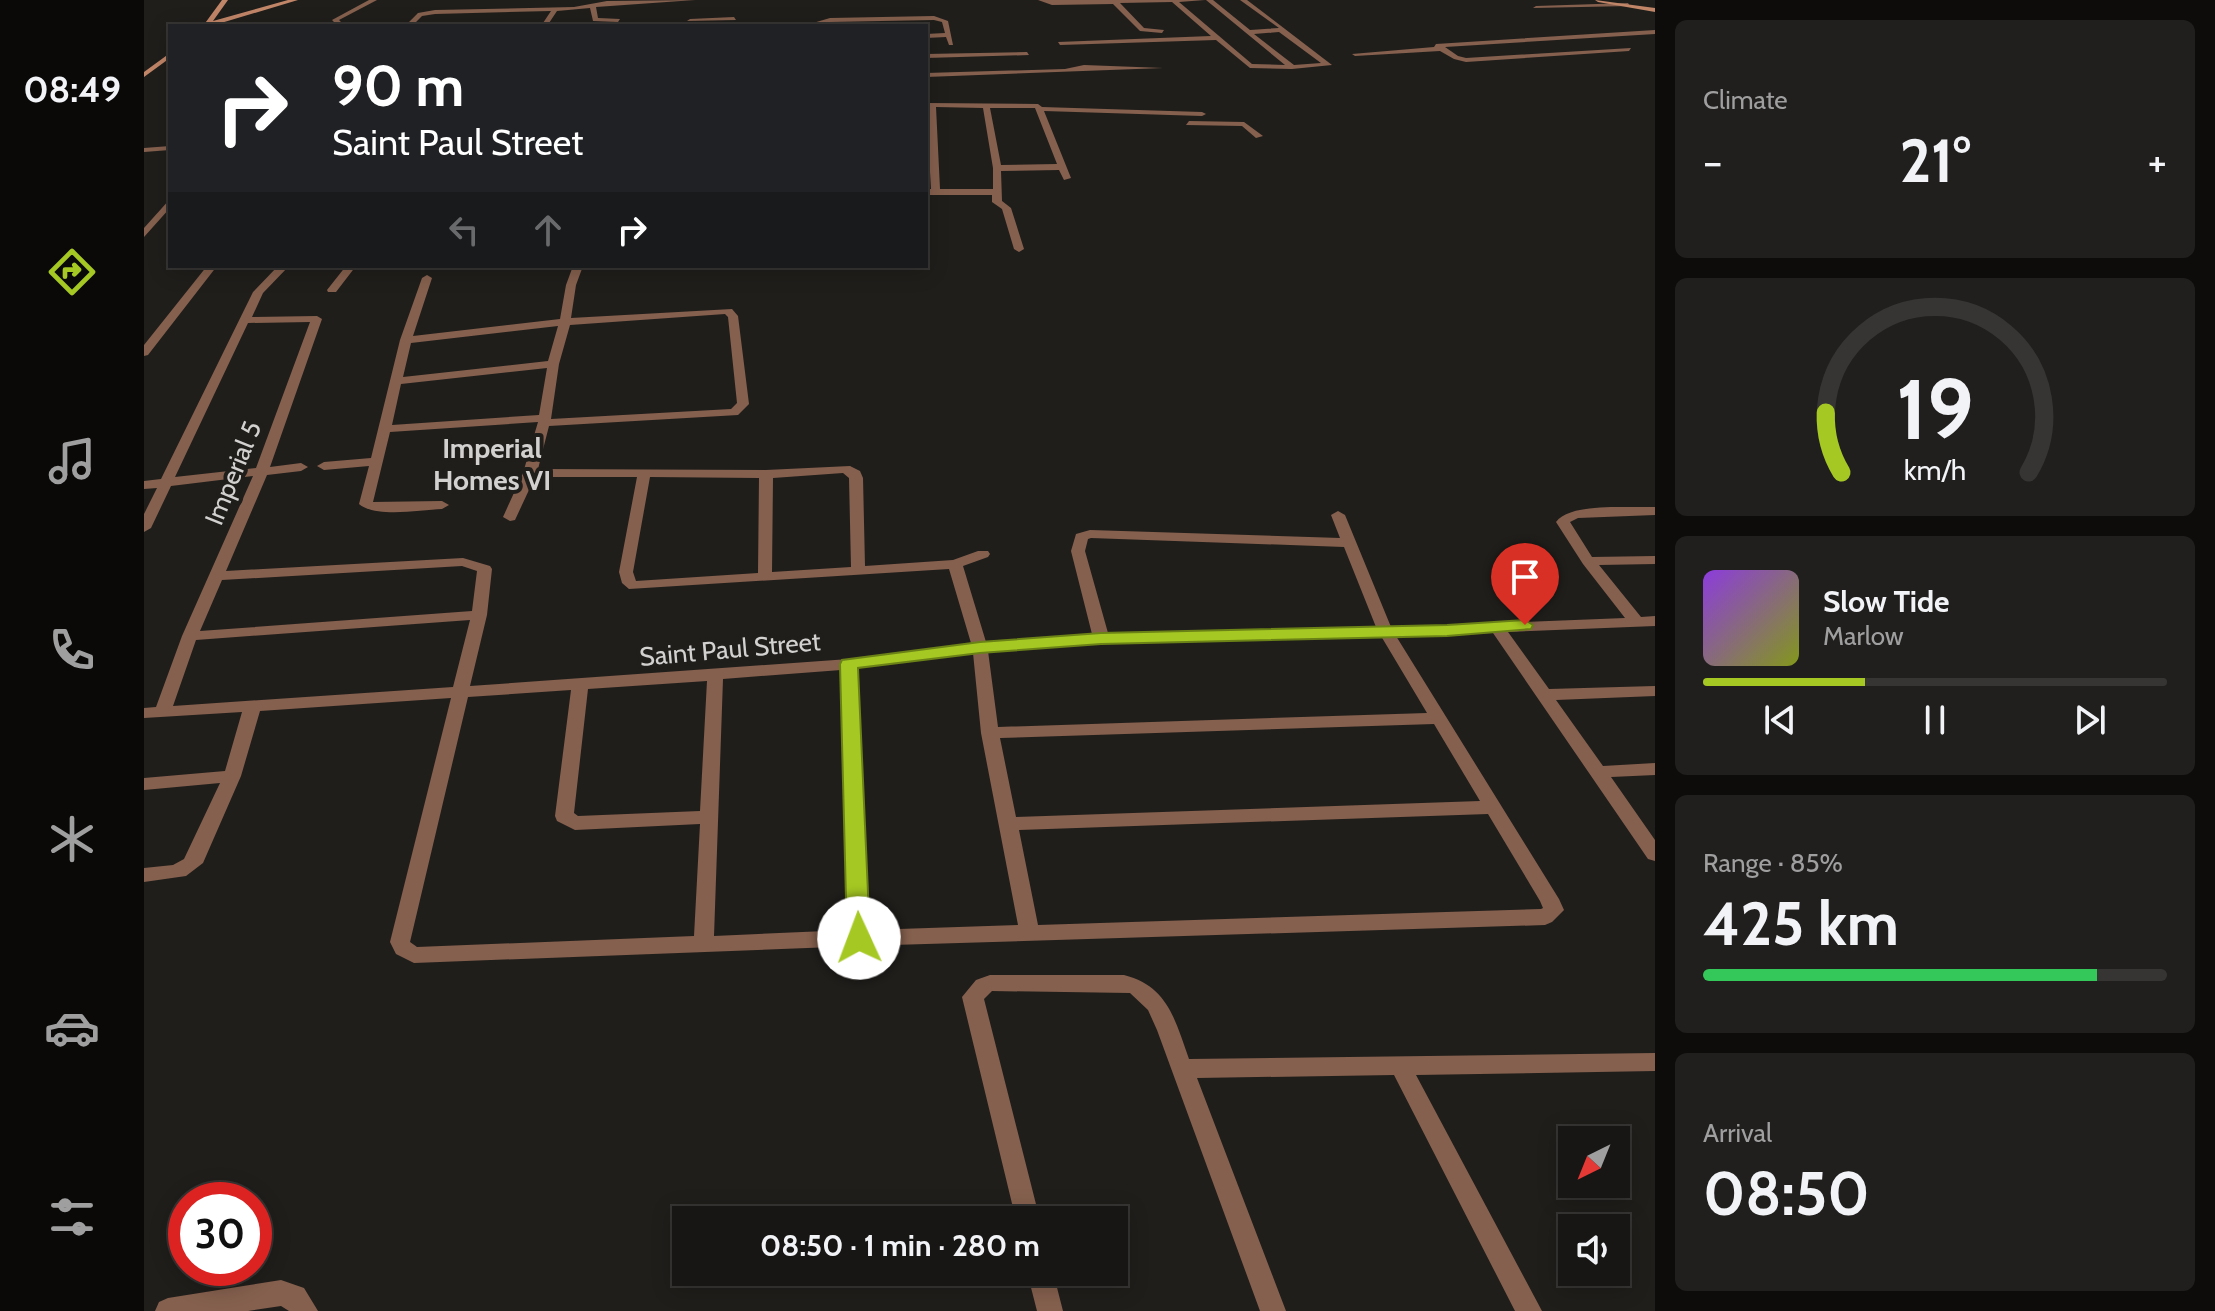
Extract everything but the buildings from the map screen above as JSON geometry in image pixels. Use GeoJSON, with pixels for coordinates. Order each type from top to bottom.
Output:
{"type":"FeatureCollection","features":[{"type":"Feature","properties":{"kind":"main road"},"geometry":{"type":"LineString","coordinates":[[208,24],[225,0]]}},
{"type":"Feature","properties":{"kind":"main road"},"geometry":{"type":"LineString","coordinates":[[214,24],[295,0]]}},
{"type":"Feature","properties":{"kind":"main road"},"geometry":{"type":"LineString","coordinates":[[1598,0],[1655,10]]}},
{"type":"Feature","properties":{"kind":"main road"},"geometry":{"type":"LineString","coordinates":[[144,75],[168,57]]}},
{"type":"Feature","properties":{"kind":"street"},"geometry":{"type":"LineString","coordinates":[[340,24],[335,20],[374,0]]}},
{"type":"Feature","properties":{"kind":"street"},"geometry":{"type":"LineString","coordinates":[[421,24],[411,23],[420,14],[435,12],[555,10],[692,0],[690,23],[734,19]]}},
{"type":"Feature","properties":{"kind":"street"},"geometry":{"type":"LineString","coordinates":[[1041,0],[1202,0]]}},
{"type":"Feature","properties":{"kind":"street"},"geometry":{"type":"LineString","coordinates":[[1174,0],[1208,31]]}},
{"type":"Feature","properties":{"kind":"street"},"geometry":{"type":"LineString","coordinates":[[1209,0],[1292,67]]}},
{"type":"Feature","properties":{"kind":"street"},"geometry":{"type":"LineString","coordinates":[[1115,2],[1142,30],[1208,31],[1220,35],[1250,66],[1328,65],[1243,0]]}},
{"type":"Feature","properties":{"kind":"street"},"geometry":{"type":"LineString","coordinates":[[1536,8],[1628,5]]}},
{"type":"Feature","properties":{"kind":"street"},"geometry":{"type":"LineString","coordinates":[[593,6],[595,20],[618,20]]}},
{"type":"Feature","properties":{"kind":"street"},"geometry":{"type":"LineString","coordinates":[[545,24],[555,10]]}},
{"type":"Feature","properties":{"kind":"street"},"geometry":{"type":"LineString","coordinates":[[816,24],[830,20],[934,18],[945,21],[951,44]]}},
{"type":"Feature","properties":{"kind":"street"},"geometry":{"type":"LineString","coordinates":[[1235,32],[1286,30]]}},
{"type":"Feature","properties":{"kind":"street"},"geometry":{"type":"LineString","coordinates":[[1597,35],[1629,51],[1466,60],[1456,58],[1436,46],[1597,35],[1655,32]]}},
{"type":"Feature","properties":{"kind":"street"},"geometry":{"type":"LineString","coordinates":[[928,36],[947,35]]}},
{"type":"Feature","properties":{"kind":"street"},"geometry":{"type":"LineString","coordinates":[[1060,43],[1220,35]]}},
{"type":"Feature","properties":{"kind":"street"},"geometry":{"type":"LineString","coordinates":[[1355,54],[1443,49]]}},
{"type":"Feature","properties":{"kind":"street"},"geometry":{"type":"LineString","coordinates":[[928,56],[1027,54]]}},
{"type":"Feature","properties":{"kind":"street"},"geometry":{"type":"LineString","coordinates":[[928,75],[1042,72],[1084,67],[1159,68]]}},
{"type":"Feature","properties":{"kind":"street"},"geometry":{"type":"LineString","coordinates":[[996,192],[931,192],[929,105],[1027,104],[1040,109],[1202,114]]}},
{"type":"Feature","properties":{"kind":"street"},"geometry":{"type":"LineString","coordinates":[[986,105],[997,168],[997,202],[1006,208],[1019,249]]}},
{"type":"Feature","properties":{"kind":"street"},"geometry":{"type":"LineString","coordinates":[[1040,109],[1067,178]]}},
{"type":"Feature","properties":{"kind":"street"},"geometry":{"type":"LineString","coordinates":[[1120,113],[1126,120],[1139,123]]}},
{"type":"Feature","properties":{"kind":"street"},"geometry":{"type":"LineString","coordinates":[[1155,123],[1244,124],[1259,136]]}},
{"type":"Feature","properties":{"kind":"street"},"geometry":{"type":"LineString","coordinates":[[144,150],[168,148]]}},
{"type":"Feature","properties":{"kind":"street"},"geometry":{"type":"LineString","coordinates":[[997,168],[1062,167]]}},
{"type":"Feature","properties":{"kind":"street"},"geometry":{"type":"LineString","coordinates":[[144,234],[168,204]]}},
{"type":"Feature","properties":{"kind":"street"},"geometry":{"type":"LineString","coordinates":[[156,218],[168,217]]}},
{"type":"Feature","properties":{"kind":"street"},"geometry":{"type":"LineString","coordinates":[[144,353],[160,323],[210,268]]}},
{"type":"Feature","properties":{"kind":"street"},"geometry":{"type":"LineString","coordinates":[[144,528],[258,292],[282,268]]}},
{"type":"Feature","properties":{"kind":"street"},"geometry":{"type":"LineString","coordinates":[[332,290],[349,268]]}},
{"type":"Feature","properties":{"kind":"street"},"geometry":{"type":"LineString","coordinates":[[510,517],[530,473],[577,268]]}},
{"type":"Feature","properties":{"kind":"street"},"geometry":{"type":"LineString","coordinates":[[427,278],[406,340],[367,506],[442,505]]}},
{"type":"Feature","properties":{"kind":"street"},"geometry":{"type":"LineString","coordinates":[[384,429],[734,412],[743,404],[733,316],[728,311],[565,322],[406,340]]}},
{"type":"Feature","properties":{"kind":"street","name":"Imperial 5"},"geometry":{"type":"LineString","coordinates":[[163,711],[190,636],[262,471],[317,319],[245,320]]}},
{"type":"Feature","properties":{"kind":"street"},"geometry":{"type":"LineString","coordinates":[[397,381],[553,364]]}},
{"type":"Feature","properties":{"kind":"street"},"geometry":{"type":"LineString","coordinates":[[324,466],[376,461]]}},
{"type":"Feature","properties":{"kind":"street"},"geometry":{"type":"LineString","coordinates":[[144,485],[301,467]]}},
{"type":"Feature","properties":{"kind":"street"},"geometry":{"type":"LineString","coordinates":[[530,473],[766,474],[837,468],[855,474],[858,570]]}},
{"type":"Feature","properties":{"kind":"street"},"geometry":{"type":"LineString","coordinates":[[765,575],[766,474]]}},
{"type":"Feature","properties":{"kind":"street"},"geometry":{"type":"LineString","coordinates":[[644,475],[626,572],[629,583],[645,588],[765,575],[955,564],[983,554]]}},
{"type":"Feature","properties":{"kind":"street"},"geometry":{"type":"LineString","coordinates":[[1637,622],[1588,561],[1563,522],[1567,517],[1655,511]]}},
{"type":"Feature","properties":{"kind":"street"},"geometry":{"type":"LineString","coordinates":[[216,576],[472,563],[485,569],[479,615],[461,694],[400,942],[403,948],[421,957],[704,943],[1545,917],[1554,910],[1385,630],[1338,515]]}},
{"type":"Feature","properties":{"kind":"street"},"geometry":{"type":"LineString","coordinates":[[1101,638],[1078,551],[1081,537],[1090,534],[1349,543]]}},
{"type":"Feature","properties":{"kind":"street"},"geometry":{"type":"LineString","coordinates":[[1588,561],[1655,560]]}},
{"type":"Feature","properties":{"kind":"street"},"geometry":{"type":"LineString","coordinates":[[955,564],[980,647],[990,733],[1011,824],[1030,934]]}},
{"type":"Feature","properties":{"kind":"street"},"geometry":{"type":"LineString","coordinates":[[190,636],[479,615]]}},
{"type":"Feature","properties":{"kind":"street","name":"Saint Paul Street"},"geometry":{"type":"LineString","coordinates":[[144,713],[715,675],[849,664],[980,647],[1101,638],[1655,621]]}},
{"type":"Feature","properties":{"kind":"street"},"geometry":{"type":"LineString","coordinates":[[1496,626],[1655,854]]}},
{"type":"Feature","properties":{"kind":"street"},"geometry":{"type":"LineString","coordinates":[[849,664],[859,938]]}},
{"type":"Feature","properties":{"kind":"street"},"geometry":{"type":"LineString","coordinates":[[704,943],[715,675]]}},
{"type":"Feature","properties":{"kind":"street"},"geometry":{"type":"LineString","coordinates":[[580,685],[564,816],[575,823],[709,817]]}},
{"type":"Feature","properties":{"kind":"street"},"geometry":{"type":"LineString","coordinates":[[1543,695],[1655,691]]}},
{"type":"Feature","properties":{"kind":"street"},"geometry":{"type":"LineString","coordinates":[[144,875],[177,872],[190,867],[232,776],[252,708]]}},
{"type":"Feature","properties":{"kind":"street"},"geometry":{"type":"LineString","coordinates":[[990,733],[1440,718]]}},
{"type":"Feature","properties":{"kind":"street"},"geometry":{"type":"LineString","coordinates":[[1596,772],[1655,769]]}},
{"type":"Feature","properties":{"kind":"street"},"geometry":{"type":"LineString","coordinates":[[144,784],[232,776]]}},
{"type":"Feature","properties":{"kind":"street"},"geometry":{"type":"LineString","coordinates":[[1011,824],[1492,807]]}},
{"type":"Feature","properties":{"kind":"street"},"geometry":{"type":"LineString","coordinates":[[1025,1206],[973,997],[978,989],[990,983],[1138,985],[1152,994],[1273,1311]]}},
{"type":"Feature","properties":{"kind":"street"},"geometry":{"type":"LineString","coordinates":[[1182,1069],[1655,1062]]}},
{"type":"Feature","properties":{"kind":"street"},"geometry":{"type":"LineString","coordinates":[[1399,1064],[1529,1311]]}},
{"type":"Feature","properties":{"kind":"street"},"geometry":{"type":"LineString","coordinates":[[1044,1286],[1050,1311]]}},
{"type":"Feature","properties":{"kind":"street"},"geometry":{"type":"LineString","coordinates":[[168,1311],[281,1293],[295,1297],[305,1311]]}},
{"type":"Feature","properties":{"kind":"district","name":"Imperial Homes VI"},"geometry":{"type":"Point","coordinates":[492,464]}},
{"type":"Feature","properties":{"kind":"route"},"geometry":{"type":"LineString","coordinates":[[859,938],[849,664],[980,647],[1101,638],[1447,630],[1525,625]]}}]}
